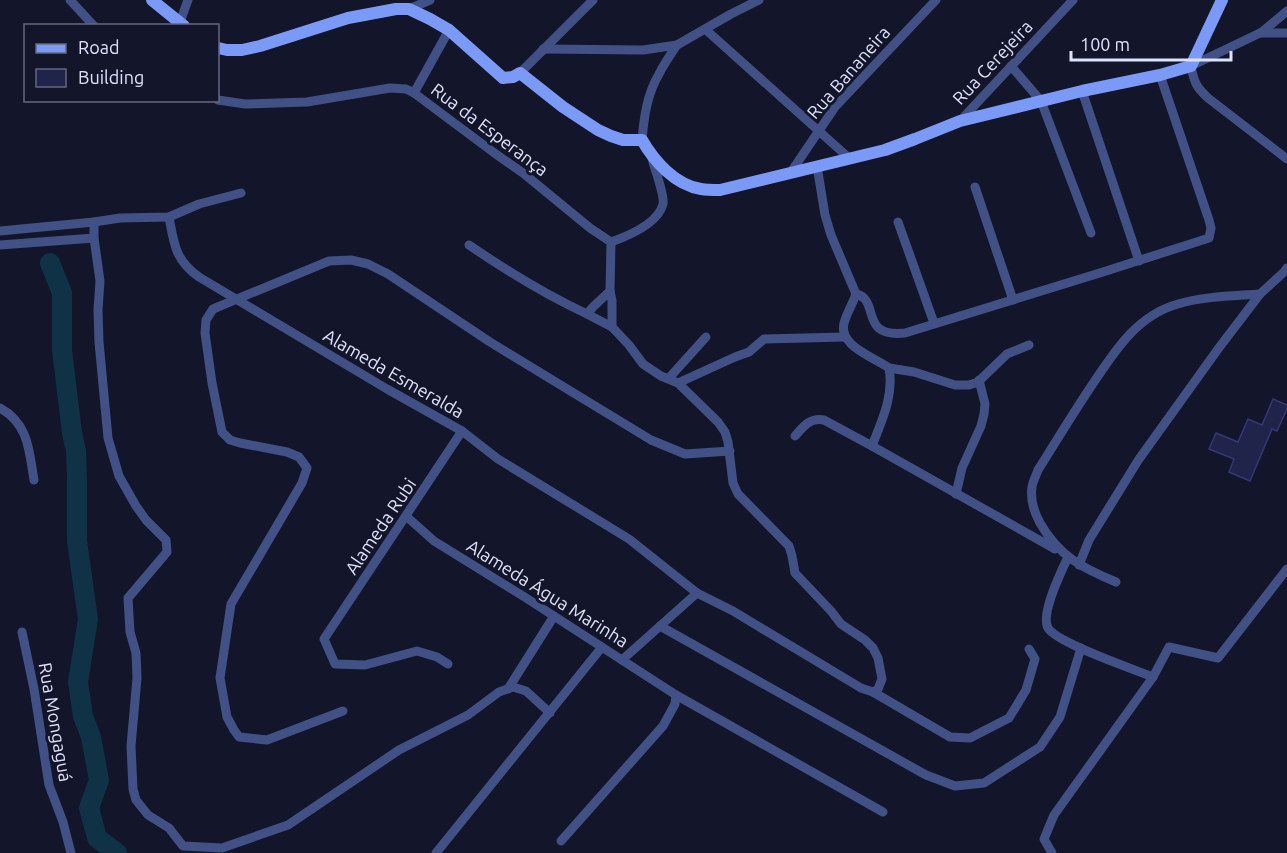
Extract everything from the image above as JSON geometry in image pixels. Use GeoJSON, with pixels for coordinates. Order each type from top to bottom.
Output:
{"type":"FeatureCollection","features":[{"type":"Feature","properties":{"kind":"street"},"geometry":{"type":"LineString","coordinates":[[70,0],[92,24]]}},
{"type":"Feature","properties":{"kind":"street"},"geometry":{"type":"LineString","coordinates":[[152,0],[182,24],[188,0]]}},
{"type":"Feature","properties":{"kind":"street"},"geometry":{"type":"LineString","coordinates":[[219,48],[242,50],[260,46],[348,18],[396,9],[409,9],[430,0]]}},
{"type":"Feature","properties":{"kind":"street"},"geometry":{"type":"LineString","coordinates":[[409,9],[448,30],[503,78],[513,77],[520,73],[593,0]]}},
{"type":"Feature","properties":{"kind":"street"},"geometry":{"type":"LineString","coordinates":[[543,49],[643,50],[677,45],[759,0]]}},
{"type":"Feature","properties":{"kind":"street","name":"Rua Bananeira"},"geometry":{"type":"LineString","coordinates":[[791,172],[835,107],[936,0]]}},
{"type":"Feature","properties":{"kind":"street","name":"Rua Cerejeira"},"geometry":{"type":"LineString","coordinates":[[960,121],[1073,0]]}},
{"type":"Feature","properties":{"kind":"street"},"geometry":{"type":"LineString","coordinates":[[1222,0],[1191,66],[1193,80],[1208,98],[1287,159]]}},
{"type":"Feature","properties":{"kind":"street"},"geometry":{"type":"LineString","coordinates":[[677,45],[653,86],[647,104],[642,140],[651,155],[670,174],[685,184],[700,189],[720,190],[895,146],[960,121],[1191,66],[1260,33],[1287,11]]}},
{"type":"Feature","properties":{"kind":"street"},"geometry":{"type":"LineString","coordinates":[[705,29],[849,158]]}},
{"type":"Feature","properties":{"kind":"street"},"geometry":{"type":"LineString","coordinates":[[414,93],[448,30]]}},
{"type":"Feature","properties":{"kind":"street"},"geometry":{"type":"LineString","coordinates":[[1260,33],[1287,33]]}},
{"type":"Feature","properties":{"kind":"street"},"geometry":{"type":"LineString","coordinates":[[1011,66],[1041,101],[1091,233]]}},
{"type":"Feature","properties":{"kind":"street"},"geometry":{"type":"LineString","coordinates":[[520,73],[563,107],[598,130],[623,140],[642,140]]}},
{"type":"Feature","properties":{"kind":"street"},"geometry":{"type":"LineString","coordinates":[[856,294],[866,299],[872,321],[878,328],[887,333],[904,333],[1209,238],[1211,228],[1160,75]]}},
{"type":"Feature","properties":{"kind":"street","name":"Rua da Esperança"},"geometry":{"type":"LineString","coordinates":[[219,100],[245,104],[307,102],[390,88],[406,89],[523,173],[590,228],[611,242]]}},
{"type":"Feature","properties":{"kind":"street"},"geometry":{"type":"LineString","coordinates":[[1082,91],[1139,261]]}},
{"type":"Feature","properties":{"kind":"street"},"geometry":{"type":"LineString","coordinates":[[612,327],[611,242],[636,233],[658,214],[663,204],[663,196],[651,155]]}},
{"type":"Feature","properties":{"kind":"street"},"geometry":{"type":"LineString","coordinates":[[817,166],[820,193],[828,225],[856,294],[844,321],[843,331],[846,340],[889,368],[914,372],[955,385],[969,385],[979,380],[1007,354],[1029,345]]}},
{"type":"Feature","properties":{"kind":"street"},"geometry":{"type":"LineString","coordinates":[[975,187],[1013,300]]}},
{"type":"Feature","properties":{"kind":"street"},"geometry":{"type":"LineString","coordinates":[[0,231],[120,218],[169,217],[199,204],[241,193]]}},
{"type":"Feature","properties":{"kind":"street","name":"Alameda Esmeralda"},"geometry":{"type":"LineString","coordinates":[[169,217],[175,244],[184,265],[199,277],[462,431],[498,459],[629,539],[697,593],[733,611],[861,688],[873,692],[950,737],[970,738],[1009,718],[1026,690],[1032,670],[1035,659],[1029,649]]}},
{"type":"Feature","properties":{"kind":"street"},"geometry":{"type":"LineString","coordinates":[[94,222],[100,281],[99,342],[108,438],[119,476],[135,506],[166,540],[167,545],[167,552],[128,598],[130,632],[136,653],[137,678],[131,746],[133,789],[136,800],[148,815],[170,828],[183,846],[222,848],[288,825],[399,750],[468,715],[499,692],[513,687],[526,691],[550,713]]}},
{"type":"Feature","properties":{"kind":"street"},"geometry":{"type":"LineString","coordinates":[[898,222],[934,323]]}},
{"type":"Feature","properties":{"kind":"street"},"geometry":{"type":"LineString","coordinates":[[0,245],[94,238]]}},
{"type":"Feature","properties":{"kind":"street"},"geometry":{"type":"LineString","coordinates":[[469,245],[518,278],[612,327],[643,364],[655,373],[673,381],[718,422],[730,451],[733,483],[738,494],[789,546],[795,573],[831,611],[840,624],[873,648],[878,658],[882,679],[878,690],[873,692]]}},
{"type":"Feature","properties":{"kind":"street"},"geometry":{"type":"LineString","coordinates":[[343,711],[267,740],[239,737],[227,717],[220,678],[231,604],[303,483],[307,468],[299,457],[230,440],[222,432],[205,333],[206,320],[213,309],[321,263],[337,259],[368,264],[388,274],[490,342],[651,440],[685,454],[730,451]]}},
{"type":"Feature","properties":{"kind":"street"},"geometry":{"type":"LineString","coordinates":[[1079,565],[1089,540],[1140,459],[1260,294],[1287,268]]}},
{"type":"Feature","properties":{"kind":"street"},"geometry":{"type":"LineString","coordinates":[[587,314],[610,291]]}},
{"type":"Feature","properties":{"kind":"street"},"geometry":{"type":"LineString","coordinates":[[1065,555],[1049,538],[1035,512],[1031,494],[1032,485],[1038,470],[1118,347],[1135,328],[1176,304],[1213,297],[1260,294]]}},
{"type":"Feature","properties":{"kind":"street"},"geometry":{"type":"LineString","coordinates":[[673,381],[706,337]]}},
{"type":"Feature","properties":{"kind":"street"},"geometry":{"type":"LineString","coordinates":[[673,381],[749,352],[764,339],[845,337]]}},
{"type":"Feature","properties":{"kind":"street"},"geometry":{"type":"LineString","coordinates":[[872,446],[887,409],[891,377],[889,368]]}},
{"type":"Feature","properties":{"kind":"street"},"geometry":{"type":"LineString","coordinates":[[956,494],[962,468],[984,414],[985,404],[979,380]]}},
{"type":"Feature","properties":{"kind":"street"},"geometry":{"type":"LineString","coordinates":[[0,408],[19,424],[25,435],[34,480]]}},
{"type":"Feature","properties":{"kind":"street"},"geometry":{"type":"LineString","coordinates":[[795,436],[810,421],[824,420],[1097,575],[1116,582]]}},
{"type":"Feature","properties":{"kind":"street","name":"Alameda Rubi"},"geometry":{"type":"LineString","coordinates":[[448,664],[437,657],[417,651],[365,665],[335,664],[324,639],[462,431]]}},
{"type":"Feature","properties":{"kind":"street","name":"Alameda Água Marinha"},"geometry":{"type":"LineString","coordinates":[[406,516],[434,541],[676,695],[883,812]]}},
{"type":"Feature","properties":{"kind":"street"},"geometry":{"type":"LineString","coordinates":[[1065,555],[1046,619],[1048,628],[1062,640],[1153,677]]}},
{"type":"Feature","properties":{"kind":"street"},"geometry":{"type":"LineString","coordinates":[[1052,853],[1044,839],[1054,815],[1153,677],[1168,647],[1218,658],[1287,569]]}},
{"type":"Feature","properties":{"kind":"street"},"geometry":{"type":"LineString","coordinates":[[622,660],[697,593]]}},
{"type":"Feature","properties":{"kind":"street"},"geometry":{"type":"LineString","coordinates":[[508,689],[554,616]]}},
{"type":"Feature","properties":{"kind":"street"},"geometry":{"type":"LineString","coordinates":[[660,626],[926,775],[955,786],[984,783],[1040,747],[1060,717],[1081,648]]}},
{"type":"Feature","properties":{"kind":"street","name":"Rua Mongaguá"},"geometry":{"type":"LineString","coordinates":[[22,632],[34,689],[49,785],[66,830],[71,853]]}},
{"type":"Feature","properties":{"kind":"street"},"geometry":{"type":"LineString","coordinates":[[436,853],[602,647]]}},
{"type":"Feature","properties":{"kind":"street"},"geometry":{"type":"LineString","coordinates":[[561,841],[663,726],[675,704],[676,695]]}},
{"type":"Feature","properties":{"kind":"building"},"geometry":{"type":"Polygon","coordinates":[[[1273,399],[1287,405],[1287,409],[1277,431],[1272,429],[1250,481],[1229,472],[1234,459],[1209,449],[1216,433],[1238,442],[1248,419],[1262,425],[1273,399]]]}},
{"type":"Feature","properties":{"kind":"waterway"},"geometry":{"type":"LineString","coordinates":[[50,263],[62,293],[62,350],[76,451],[77,541],[88,619],[78,682],[83,716],[91,737],[99,780],[89,808],[97,838],[117,853]]}}]}
